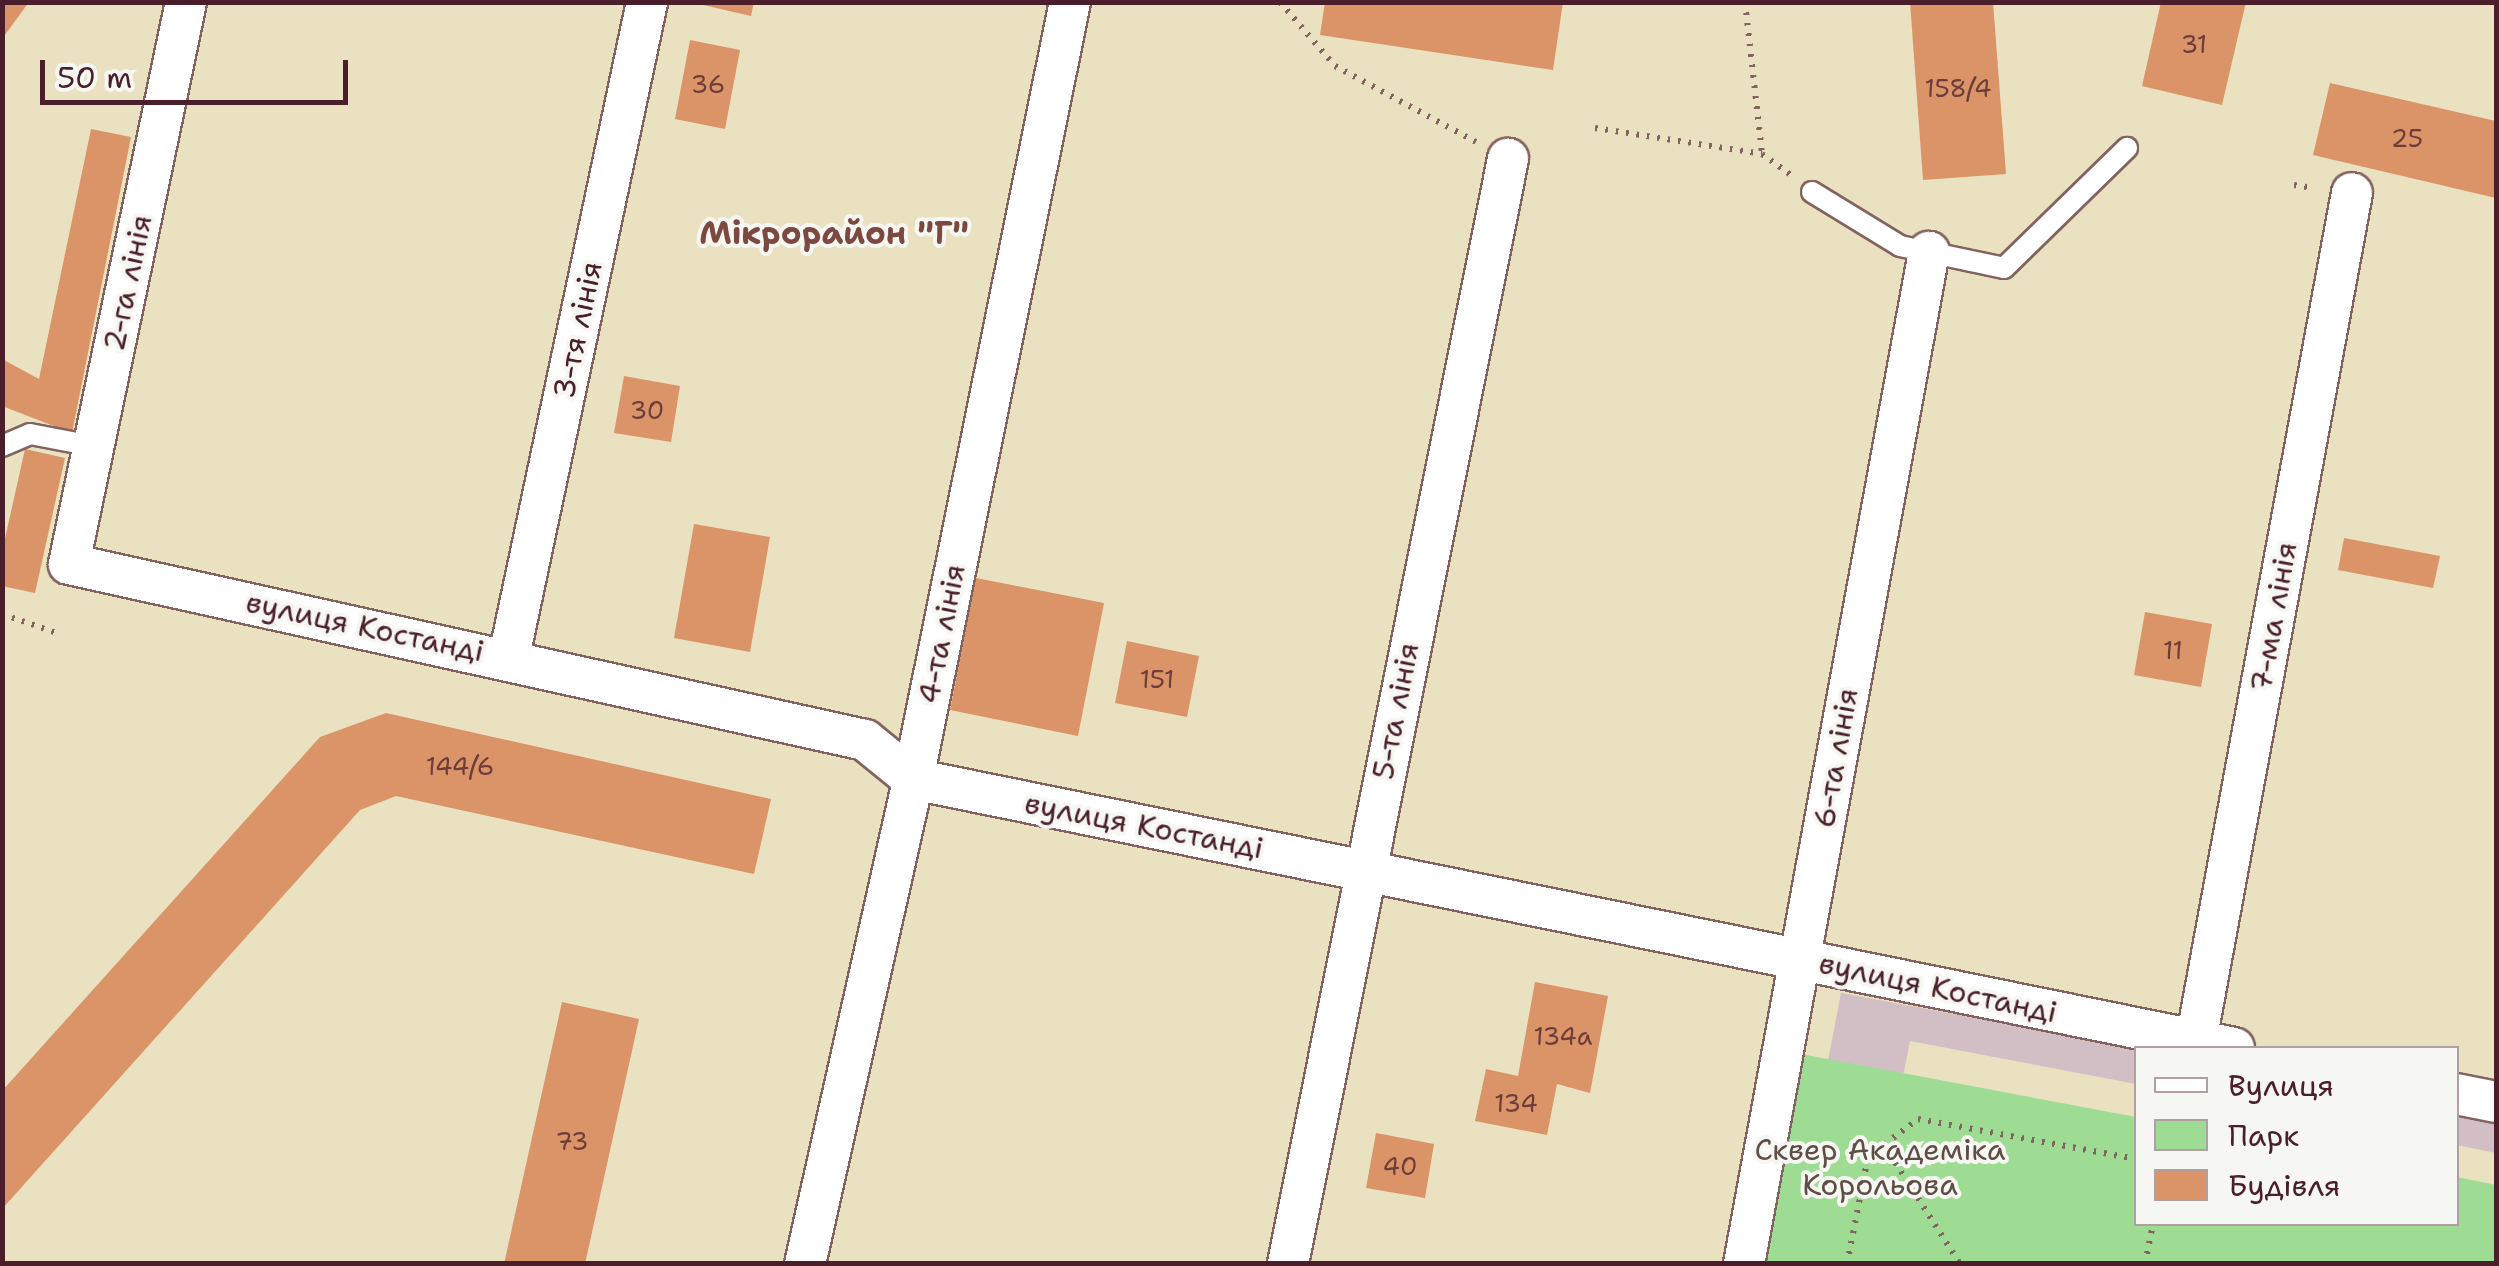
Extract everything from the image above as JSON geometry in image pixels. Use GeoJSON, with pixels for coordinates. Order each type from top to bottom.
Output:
{"type":"FeatureCollection","features":[{"type":"Feature","properties":{"kind":"street","name":"2-га лінія"},"geometry":{"type":"LineString","coordinates":[[69,564],[186,2]]}},
{"type":"Feature","properties":{"kind":"street","name":"3-тя лінія"},"geometry":{"type":"LineString","coordinates":[[508,658],[647,2]]}},
{"type":"Feature","properties":{"kind":"street","name":"4-та лінія"},"geometry":{"type":"LineString","coordinates":[[805,1264],[913,779],[1070,2]]}},
{"type":"Feature","properties":{"kind":"street","name":"5-та лінія"},"geometry":{"type":"LineString","coordinates":[[1288,1264],[1508,159]]}},
{"type":"Feature","properties":{"kind":"street","name":"7-ма лінія"},"geometry":{"type":"LineString","coordinates":[[2216,1045],[2352,193]]}},
{"type":"Feature","properties":{"kind":"street","name":"6-та лінія"},"geometry":{"type":"LineString","coordinates":[[1744,1264],[1928,252]]}},
{"type":"Feature","properties":{"kind":"street","name":"вулиця Костанді"},"geometry":{"type":"LineString","coordinates":[[69,564],[865,740],[913,779],[2216,1045]]}},
{"type":"Feature","properties":{"kind":"street"},"geometry":{"type":"LineString","coordinates":[[2459,1095],[2496,1102]]}},
{"type":"Feature","properties":{"kind":"lane"},"geometry":{"type":"LineString","coordinates":[[1812,192],[1900,246],[2004,268],[2127,148]]}},
{"type":"Feature","properties":{"kind":"lane"},"geometry":{"type":"LineString","coordinates":[[2,446],[30,434],[94,446]]}},
{"type":"Feature","properties":{"kind":"path"},"geometry":{"type":"LineString","coordinates":[[1280,2],[1335,66],[1508,159]]}},
{"type":"Feature","properties":{"kind":"path"},"geometry":{"type":"LineString","coordinates":[[1745,2],[1762,154]]}},
{"type":"Feature","properties":{"kind":"path"},"geometry":{"type":"LineString","coordinates":[[1595,128],[1762,154],[1812,192]]}},
{"type":"Feature","properties":{"kind":"path"},"geometry":{"type":"LineString","coordinates":[[2,614],[56,633]]}},
{"type":"Feature","properties":{"kind":"path"},"geometry":{"type":"LineString","coordinates":[[1846,1264],[1868,1156],[1918,1119],[2134,1159]]}},
{"type":"Feature","properties":{"kind":"path"},"geometry":{"type":"LineString","coordinates":[[1884,1144],[1960,1264]]}},
{"type":"Feature","properties":{"kind":"path"},"geometry":{"type":"LineString","coordinates":[[2145,1264],[2153,1226]]}},
{"type":"Feature","properties":{"kind":"shaded area"},"geometry":{"type":"Polygon","coordinates":[[[1841,993],[2134,1047],[2134,1084],[1910,1041],[1900,1091],[1825,1076],[1841,993]]]}},
{"type":"Feature","properties":{"kind":"shaded area"},"geometry":{"type":"Polygon","coordinates":[[[2459,1110],[2496,1116],[2496,1153],[2459,1145],[2459,1110]]]}},
{"type":"Feature","properties":{"kind":"green space","name":"Сквер Академіка Корольова"},"geometry":{"type":"Polygon","coordinates":[[[1801,1054],[2134,1117],[2134,1226],[2459,1226],[2459,1177],[2496,1185],[2496,1263],[1762,1264],[1801,1054]]]}},
{"type":"Feature","properties":{"kind":"building"},"geometry":{"type":"Polygon","coordinates":[[[2,2],[29,2],[2,39],[2,2]]]}},
{"type":"Feature","properties":{"kind":"building"},"geometry":{"type":"Polygon","coordinates":[[[690,2],[754,2],[751,16],[690,2]]]}},
{"type":"Feature","properties":{"kind":"building"},"geometry":{"type":"Polygon","coordinates":[[[1325,2],[1563,2],[1553,70],[1320,35],[1325,2]]]}},
{"type":"Feature","properties":{"kind":"building"},"geometry":{"type":"Polygon","coordinates":[[[1910,2],[1993,2],[2006,174],[1923,180],[1910,2]]]}},
{"type":"Feature","properties":{"kind":"building"},"geometry":{"type":"Polygon","coordinates":[[[2161,2],[2246,2],[2222,105],[2142,86],[2161,2]]]}},
{"type":"Feature","properties":{"kind":"building"},"geometry":{"type":"Polygon","coordinates":[[[690,40],[740,50],[725,129],[675,119],[690,40]]]}},
{"type":"Feature","properties":{"kind":"building"},"geometry":{"type":"Polygon","coordinates":[[[2330,83],[2496,121],[2496,198],[2313,155],[2330,83]]]}},
{"type":"Feature","properties":{"kind":"building"},"geometry":{"type":"Polygon","coordinates":[[[91,129],[131,137],[72,433],[2,406],[2,359],[39,379],[91,129]]]}},
{"type":"Feature","properties":{"kind":"building"},"geometry":{"type":"Polygon","coordinates":[[[624,376],[680,386],[671,442],[614,433],[624,376]]]}},
{"type":"Feature","properties":{"kind":"building"},"geometry":{"type":"Polygon","coordinates":[[[25,449],[65,458],[35,593],[2,586],[2,552],[25,449]]]}},
{"type":"Feature","properties":{"kind":"building"},"geometry":{"type":"Polygon","coordinates":[[[694,524],[770,537],[750,652],[674,638],[694,524]]]}},
{"type":"Feature","properties":{"kind":"building"},"geometry":{"type":"Polygon","coordinates":[[[2344,538],[2440,556],[2433,588],[2338,570],[2344,538]]]}},
{"type":"Feature","properties":{"kind":"building"},"geometry":{"type":"Polygon","coordinates":[[[976,578],[1104,603],[1078,736],[950,710],[976,578]]]}},
{"type":"Feature","properties":{"kind":"building"},"geometry":{"type":"Polygon","coordinates":[[[2145,612],[2212,624],[2201,687],[2134,675],[2145,612]]]}},
{"type":"Feature","properties":{"kind":"building"},"geometry":{"type":"Polygon","coordinates":[[[1127,641],[1199,656],[1187,717],[1115,703],[1127,641]]]}},
{"type":"Feature","properties":{"kind":"building"},"geometry":{"type":"Polygon","coordinates":[[[386,713],[771,799],[754,874],[396,796],[360,810],[2,1209],[2,1091],[320,737],[386,713]]]}},
{"type":"Feature","properties":{"kind":"building"},"geometry":{"type":"Polygon","coordinates":[[[1535,982],[1608,996],[1590,1093],[1557,1084],[1547,1135],[1475,1121],[1486,1069],[1518,1076],[1535,982]]]}},
{"type":"Feature","properties":{"kind":"building"},"geometry":{"type":"Polygon","coordinates":[[[562,1002],[639,1019],[585,1264],[504,1264],[562,1002]]]}},
{"type":"Feature","properties":{"kind":"building"},"geometry":{"type":"Polygon","coordinates":[[[1376,1133],[1434,1144],[1425,1198],[1366,1188],[1376,1133]]]}},
{"type":"Feature","properties":{"kind":"district","name":"Мікрорайон \"Г\""},"geometry":{"type":"Point","coordinates":[834,233]}}]}
